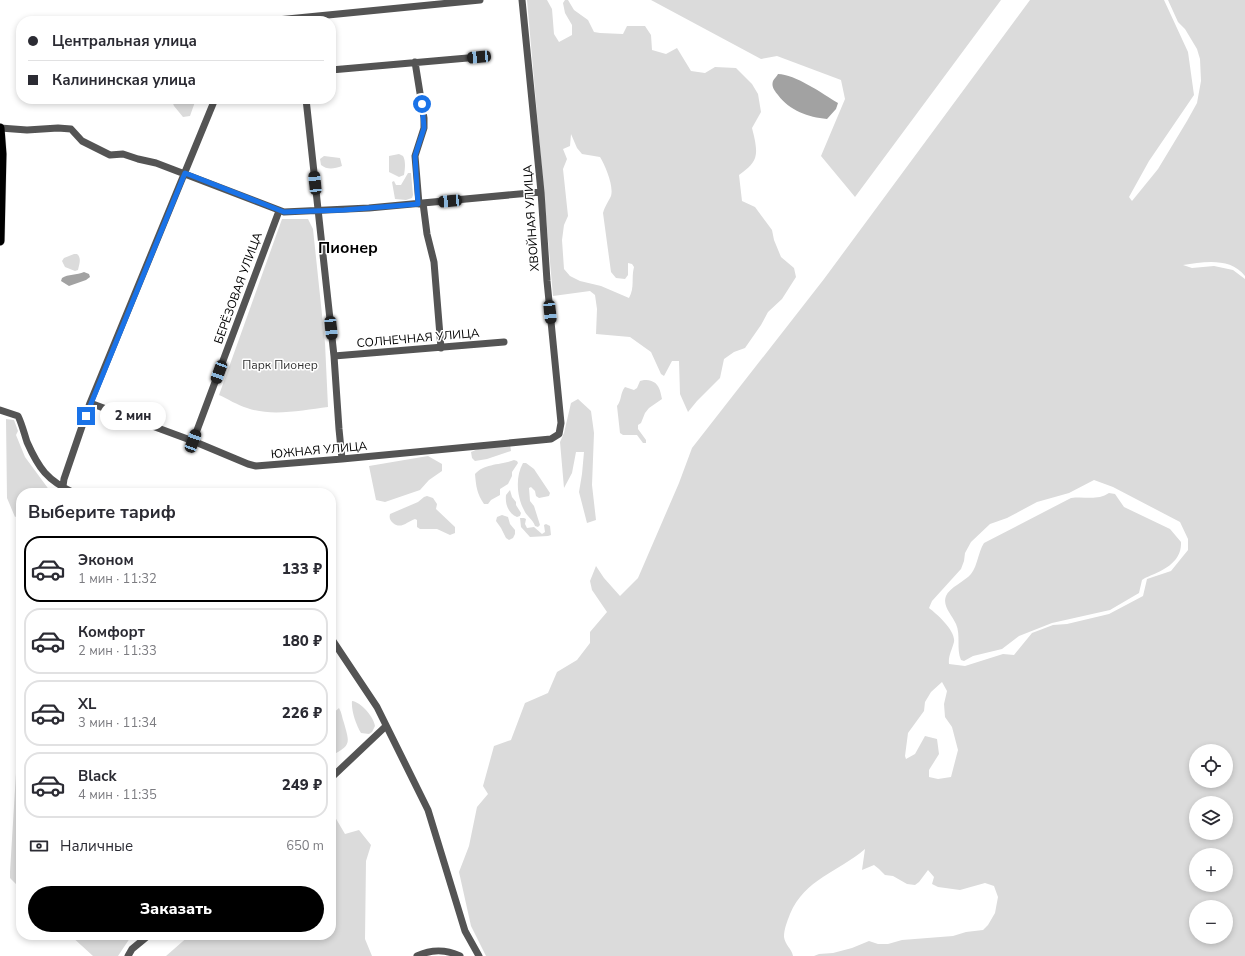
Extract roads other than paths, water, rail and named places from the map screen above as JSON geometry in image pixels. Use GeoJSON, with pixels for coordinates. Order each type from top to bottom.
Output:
{"type":"FeatureCollection","features":[{"type":"Feature","properties":{"kind":"main road"},"geometry":{"type":"LineString","coordinates":[[0,128],[2,154],[0,241]]}},
{"type":"Feature","properties":{"kind":"street"},"geometry":{"type":"LineString","coordinates":[[308,16],[480,0]]}},
{"type":"Feature","properties":{"kind":"street","name":"ХВОЙНАЯ УЛИЦА"},"geometry":{"type":"LineString","coordinates":[[522,0],[541,192],[547,280],[561,423],[559,434]]}},
{"type":"Feature","properties":{"kind":"street"},"geometry":{"type":"LineString","coordinates":[[336,70],[479,57]]}},
{"type":"Feature","properties":{"kind":"street"},"geometry":{"type":"LineString","coordinates":[[415,62],[424,118],[424,128],[415,156],[421,203],[434,262],[441,348]]}},
{"type":"Feature","properties":{"kind":"street"},"geometry":{"type":"LineString","coordinates":[[63,488],[90,403],[213,104]]}},
{"type":"Feature","properties":{"kind":"street"},"geometry":{"type":"LineString","coordinates":[[307,104],[334,356],[338,428],[342,459]]}},
{"type":"Feature","properties":{"kind":"street"},"geometry":{"type":"LineString","coordinates":[[0,128],[27,130],[58,128],[71,129],[82,141],[110,155],[123,154],[156,163],[284,212],[318,211],[421,203],[541,192]]}},
{"type":"Feature","properties":{"kind":"street","name":"БЕРЁЗОВАЯ УЛИЦА"},"geometry":{"type":"LineString","coordinates":[[193,441],[279,211]]}},
{"type":"Feature","properties":{"kind":"street","name":"СОЛНЕЧНАЯ УЛИЦА"},"geometry":{"type":"LineString","coordinates":[[334,356],[504,342]]}},
{"type":"Feature","properties":{"kind":"street","name":"ЮЖНАЯ УЛИЦА"},"geometry":{"type":"LineString","coordinates":[[90,403],[256,466],[551,438],[559,434]]}},
{"type":"Feature","properties":{"kind":"street"},"geometry":{"type":"LineString","coordinates":[[0,410],[18,416],[27,442],[41,469],[46,476],[60,488]]}},
{"type":"Feature","properties":{"kind":"street"},"geometry":{"type":"LineString","coordinates":[[336,646],[377,707],[428,810],[465,931],[479,956]]}},
{"type":"Feature","properties":{"kind":"street"},"geometry":{"type":"LineString","coordinates":[[336,773],[386,726]]}},
{"type":"Feature","properties":{"kind":"street"},"geometry":{"type":"LineString","coordinates":[[128,956],[132,949],[143,940]]}},
{"type":"Feature","properties":{"kind":"street"},"geometry":{"type":"LineString","coordinates":[[417,956],[432,950],[445,950],[460,956]]}},
{"type":"Feature","properties":{"kind":"district","name":"Пионер"},"geometry":{"type":"Point","coordinates":[348,247]}},
{"type":"Feature","properties":{"kind":"park label","name":"Парк Пионер"},"geometry":{"type":"Point","coordinates":[280,365]}}]}
